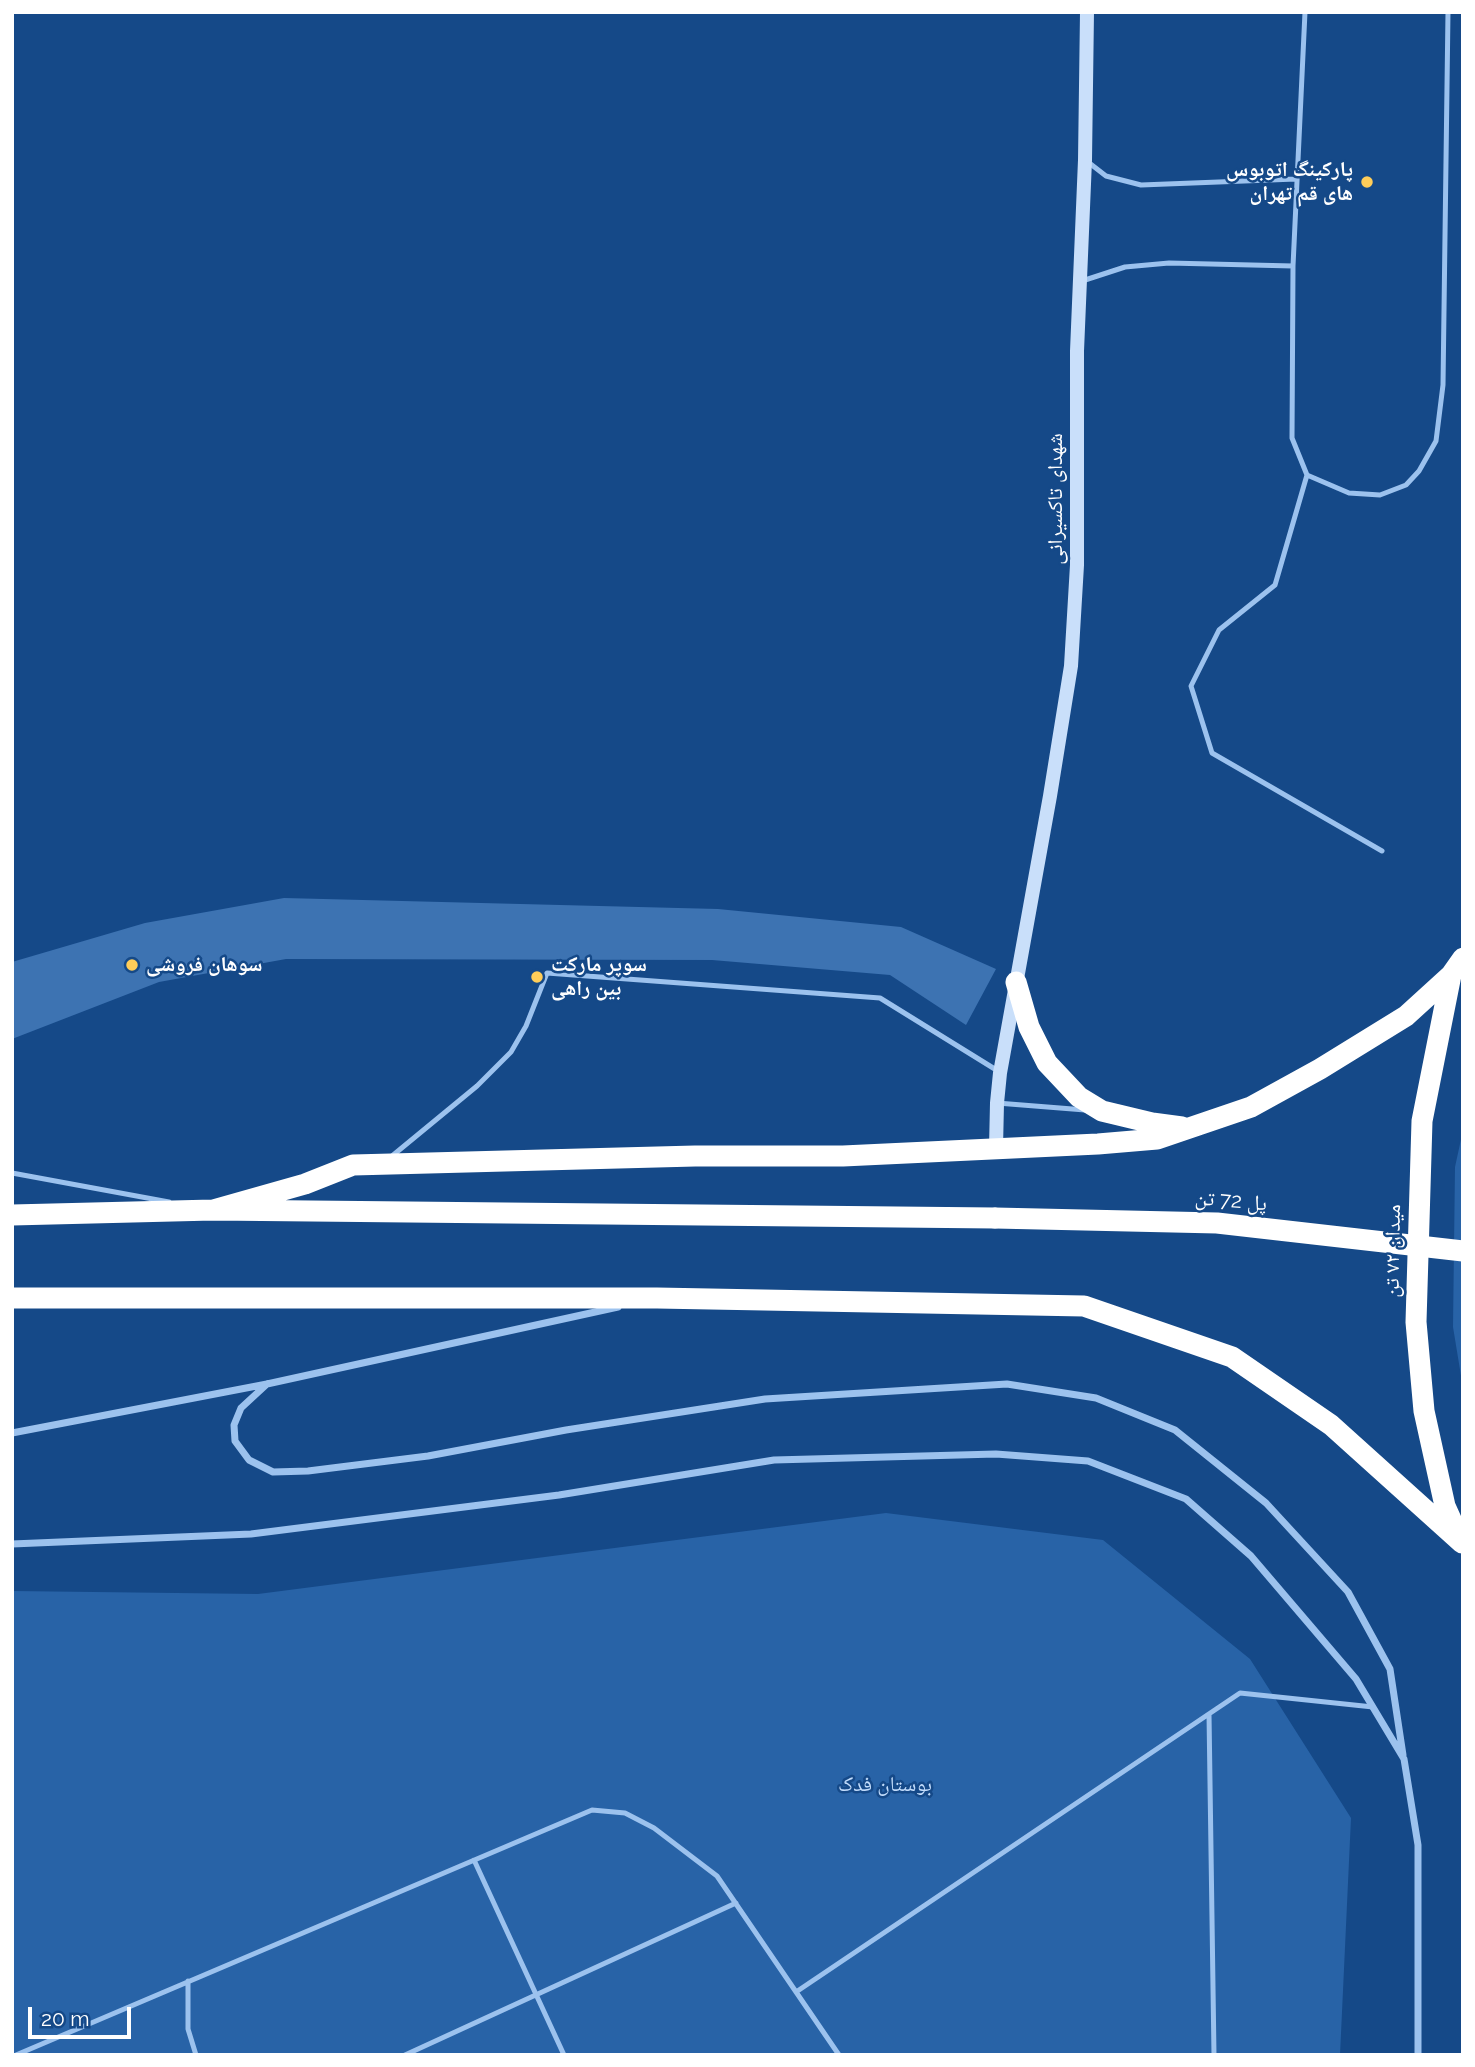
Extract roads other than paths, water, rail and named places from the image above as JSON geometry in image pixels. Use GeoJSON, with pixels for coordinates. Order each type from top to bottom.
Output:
{"type":"FeatureCollection","features":[{"type":"Feature","properties":{"kind":"highway"},"geometry":{"type":"LineString","coordinates":[[12,1216],[214,1210],[305,1184],[353,1165],[695,1156],[843,1156],[1157,1139],[1251,1107],[1320,1069],[1406,1016],[1457,966]]}},
{"type":"Feature","properties":{"kind":"highway","name":"میدان ۷۲ تن"},"geometry":{"type":"LineString","coordinates":[[1457,966],[1422,1121],[1416,1322],[1427,1425],[1445,1506],[1462,1544]]}},
{"type":"Feature","properties":{"kind":"highway"},"geometry":{"type":"LineString","coordinates":[[1016,982],[1029,1027],[1047,1063],[1079,1097],[1102,1111],[1152,1124],[1191,1129]]}},
{"type":"Feature","properties":{"kind":"highway","name":"پل 72 تن"},"geometry":{"type":"LineString","coordinates":[[214,1210],[995,1218],[1217,1223],[1463,1251]]}},
{"type":"Feature","properties":{"kind":"highway"},"geometry":{"type":"LineString","coordinates":[[12,1298],[657,1298],[1084,1306],[1232,1357],[1331,1425],[1462,1544]]}},
{"type":"Feature","properties":{"kind":"street","name":"شهدای تاکسیرانی"},"geometry":{"type":"LineString","coordinates":[[996,1148],[1000,1073],[1050,796],[1070,666],[1077,565],[1079,282],[1085,160],[1087,12]]}},
{"type":"Feature","properties":{"kind":"street"},"geometry":{"type":"LineString","coordinates":[[12,1433],[267,1384],[657,1298]]}},
{"type":"Feature","properties":{"kind":"street"},"geometry":{"type":"LineString","coordinates":[[267,1384],[241,1408],[234,1425],[236,1441],[249,1460],[273,1472],[308,1471],[428,1456],[566,1430],[765,1399],[1007,1384],[1096,1398],[1175,1430],[1266,1503],[1348,1592],[1390,1670],[1418,1845],[1418,2055]]}},
{"type":"Feature","properties":{"kind":"street"},"geometry":{"type":"LineString","coordinates":[[12,1545],[251,1534],[559,1495],[774,1460],[996,1454],[1088,1461],[1186,1499],[1251,1556],[1356,1679],[1404,1759]]}},
{"type":"Feature","properties":{"kind":"lane"},"geometry":{"type":"LineString","coordinates":[[1305,12],[1293,266],[1292,438],[1307,475],[1275,585],[1219,630],[1191,686],[1212,753],[1382,851]]}},
{"type":"Feature","properties":{"kind":"lane"},"geometry":{"type":"LineString","coordinates":[[1307,475],[1349,493],[1380,495],[1406,485],[1419,471],[1436,441],[1443,385],[1448,12]]}},
{"type":"Feature","properties":{"kind":"lane"},"geometry":{"type":"LineString","coordinates":[[1085,160],[1106,176],[1141,185],[1296,179]]}},
{"type":"Feature","properties":{"kind":"lane"},"geometry":{"type":"LineString","coordinates":[[1079,282],[1136,266],[1293,266]]}},
{"type":"Feature","properties":{"kind":"lane"},"geometry":{"type":"LineString","coordinates":[[382,1165],[477,1086],[511,1052],[526,1026],[547,972],[880,998],[1000,1073]]}},
{"type":"Feature","properties":{"kind":"lane"},"geometry":{"type":"LineString","coordinates":[[997,1103],[1102,1111]]}},
{"type":"Feature","properties":{"kind":"lane"},"geometry":{"type":"LineString","coordinates":[[12,1173],[214,1210]]}},
{"type":"Feature","properties":{"kind":"lane"},"geometry":{"type":"LineString","coordinates":[[796,1992],[1240,1693],[1373,1707]]}},
{"type":"Feature","properties":{"kind":"lane"},"geometry":{"type":"LineString","coordinates":[[1209,1714],[1214,2055]]}},
{"type":"Feature","properties":{"kind":"lane"},"geometry":{"type":"LineString","coordinates":[[16,2055],[592,1810],[625,1813],[654,1828],[717,1876],[839,2055]]}},
{"type":"Feature","properties":{"kind":"lane"},"geometry":{"type":"LineString","coordinates":[[474,1860],[564,2055]]}},
{"type":"Feature","properties":{"kind":"lane"},"geometry":{"type":"LineString","coordinates":[[405,2055],[736,1903]]}},
{"type":"Feature","properties":{"kind":"lane"},"geometry":{"type":"LineString","coordinates":[[188,1981],[188,2029],[196,2055]]}},
{"type":"Feature","properties":{"kind":"lane"},"geometry":{"type":"LineString","coordinates":[[24,2051],[36,2055]]}},
{"type":"Feature","properties":{"kind":"place","name":"پارکینگ اتوبوس های قم تهران"},"geometry":{"type":"Point","coordinates":[1367,182]}},
{"type":"Feature","properties":{"kind":"place","name":"سوهان فروشی"},"geometry":{"type":"Point","coordinates":[132,965]}},
{"type":"Feature","properties":{"kind":"place","name":"سوپر مارکت بین راهی"},"geometry":{"type":"Point","coordinates":[537,977]}},
{"type":"Feature","properties":{"kind":"park label","name":"بوستان فدک"},"geometry":{"type":"Point","coordinates":[885,1785]}}]}
